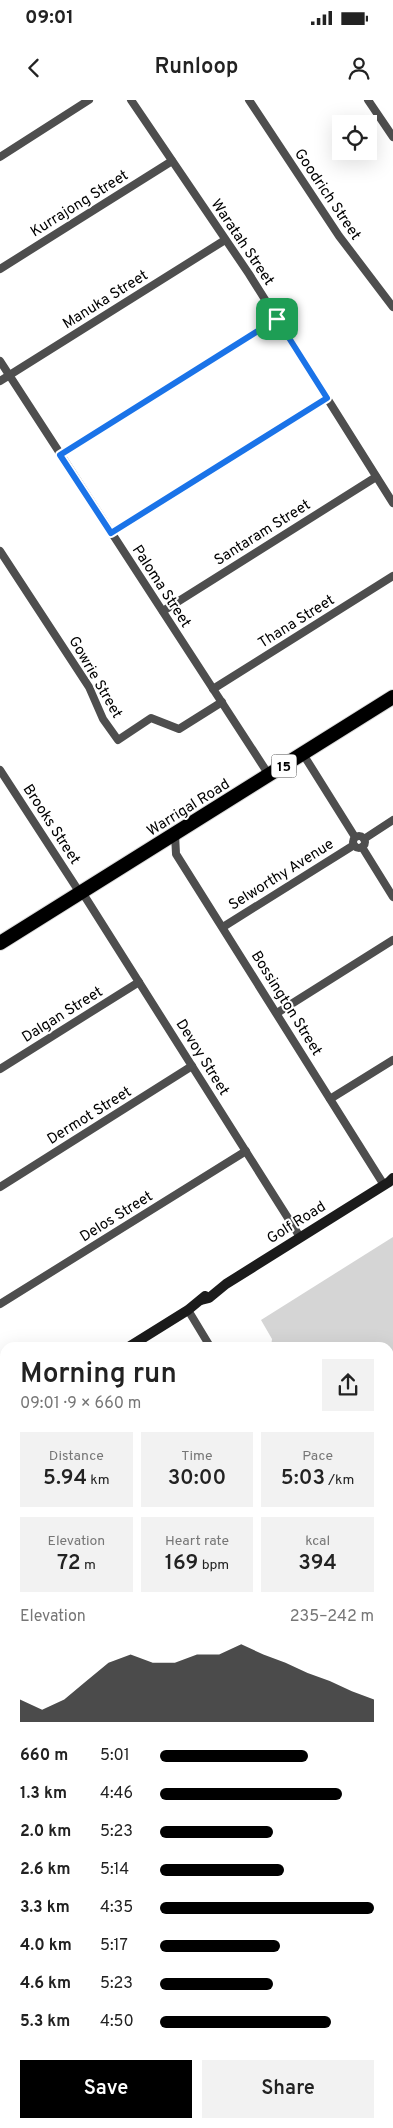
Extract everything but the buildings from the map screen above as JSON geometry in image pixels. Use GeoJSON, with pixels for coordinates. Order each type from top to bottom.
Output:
{"type":"FeatureCollection","features":[{"type":"Feature","properties":{"kind":"highway","name":"Warrigal Road"},"geometry":{"type":"LineString","coordinates":[[0,943],[393,697]]}},
{"type":"Feature","properties":{"kind":"street"},"geometry":{"type":"LineString","coordinates":[[0,157],[89,100]]}},
{"type":"Feature","properties":{"kind":"street","name":"Waratah Street"},"geometry":{"type":"LineString","coordinates":[[130,100],[277,319],[393,503]]}},
{"type":"Feature","properties":{"kind":"street","name":"Goodrich Street"},"geometry":{"type":"LineString","coordinates":[[249,100],[339,236],[391,298],[393,308]]}},
{"type":"Feature","properties":{"kind":"street"},"geometry":{"type":"LineString","coordinates":[[368,100],[393,137]]}},
{"type":"Feature","properties":{"kind":"street","name":"Kurrajong Street"},"geometry":{"type":"LineString","coordinates":[[0,269],[172,161]]}},
{"type":"Feature","properties":{"kind":"street","name":"Manuka Street"},"geometry":{"type":"LineString","coordinates":[[0,381],[225,240]]}},
{"type":"Feature","properties":{"kind":"street"},"geometry":{"type":"LineString","coordinates":[[60,455],[277,319]]}},
{"type":"Feature","properties":{"kind":"street","name":"Paloma Street"},"geometry":{"type":"LineString","coordinates":[[0,361],[269,775]]}},
{"type":"Feature","properties":{"kind":"street"},"geometry":{"type":"LineString","coordinates":[[111,533],[327,398]]}},
{"type":"Feature","properties":{"kind":"street","name":"Santaram Street"},"geometry":{"type":"LineString","coordinates":[[163,611],[376,477]]}},
{"type":"Feature","properties":{"kind":"street","name":"Gowrie Street"},"geometry":{"type":"LineString","coordinates":[[0,551],[89,687],[104,719],[118,740],[151,718],[179,730],[222,702]]}},
{"type":"Feature","properties":{"kind":"street","name":"Thana Street"},"geometry":{"type":"LineString","coordinates":[[213,689],[393,576]]}},
{"type":"Feature","properties":{"kind":"street"},"geometry":{"type":"LineString","coordinates":[[303,754],[393,897]]}},
{"type":"Feature","properties":{"kind":"street","name":"Brooks Street"},"geometry":{"type":"LineString","coordinates":[[0,770],[81,893]]}},
{"type":"Feature","properties":{"kind":"street","name":"Selworthy Avenue"},"geometry":{"type":"LineString","coordinates":[[223,927],[393,820]]}},
{"type":"Feature","properties":{"kind":"street","name":"Bossington Street"},"geometry":{"type":"LineString","coordinates":[[175,834],[176,854],[330,1099],[390,1182]]}},
{"type":"Feature","properties":{"kind":"street","name":"Devoy Street"},"geometry":{"type":"LineString","coordinates":[[81,893],[300,1237]]}},
{"type":"Feature","properties":{"kind":"street"},"geometry":{"type":"LineString","coordinates":[[277,1013],[393,940]]}},
{"type":"Feature","properties":{"kind":"street","name":"Dalgan Street"},"geometry":{"type":"LineString","coordinates":[[0,1069],[139,982]]}},
{"type":"Feature","properties":{"kind":"street"},"geometry":{"type":"LineString","coordinates":[[330,1099],[393,1060]]}},
{"type":"Feature","properties":{"kind":"street","name":"Dermot Street"},"geometry":{"type":"LineString","coordinates":[[0,1187],[192,1066]]}},
{"type":"Feature","properties":{"kind":"street","name":"Delos Street"},"geometry":{"type":"LineString","coordinates":[[0,1304],[246,1150]]}},
{"type":"Feature","properties":{"kind":"street","name":"Golf Road"},"geometry":{"type":"LineString","coordinates":[[136,1342],[201,1300],[209,1298],[220,1288],[390,1182]]}},
{"type":"Feature","properties":{"kind":"street"},"geometry":{"type":"LineString","coordinates":[[188,1310],[208,1342]]}},
{"type":"Feature","properties":{"kind":"shaded area"},"geometry":{"type":"Polygon","coordinates":[[[393,1237],[393,1342],[272,1342],[272,1339],[261,1320],[393,1237]]]}},
{"type":"Feature","properties":{"kind":"route"},"geometry":{"type":"LineString","coordinates":[[277,319],[327,398],[111,533],[60,455],[277,319]]}}]}
